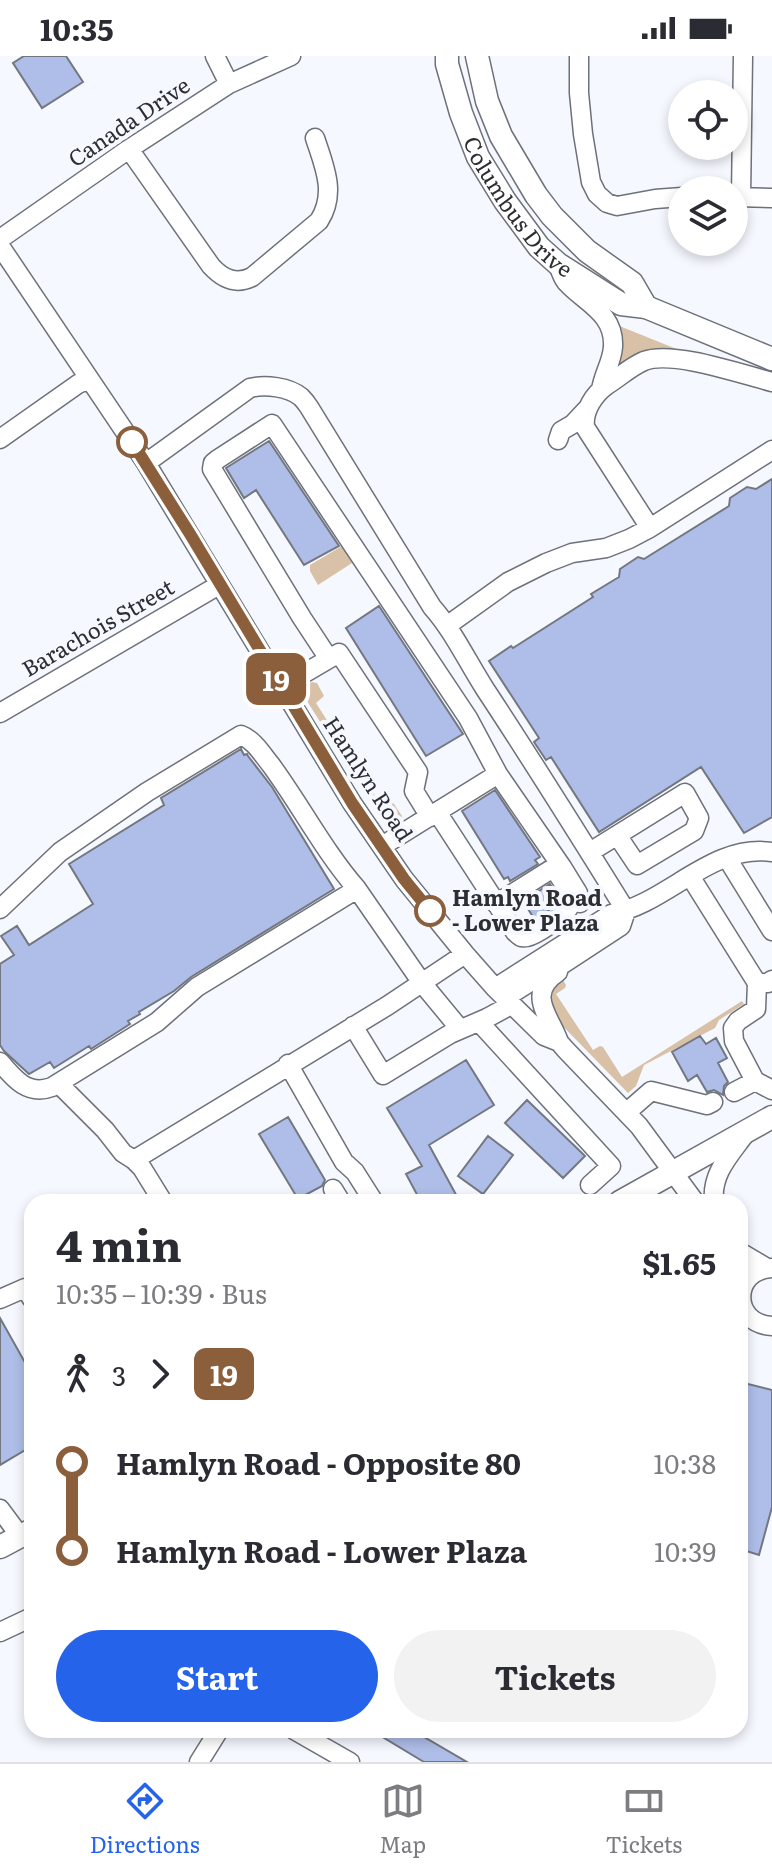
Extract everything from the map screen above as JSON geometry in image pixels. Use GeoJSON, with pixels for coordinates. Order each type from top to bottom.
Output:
{"type":"FeatureCollection","features":[{"type":"Feature","properties":{"kind":"main road","name":"Columbus Drive"},"geometry":{"type":"LineString","coordinates":[[447,56],[461,113],[478,157],[539,247],[558,264],[621,304],[646,307],[772,359]]}},
{"type":"Feature","properties":{"kind":"main road","name":"Columbus Drive"},"geometry":{"type":"LineString","coordinates":[[477,56],[487,101],[501,136],[536,195],[587,251],[632,283],[646,307]]}},
{"type":"Feature","properties":{"kind":"main road"},"geometry":{"type":"LineString","coordinates":[[634,1194],[772,1117]]}},
{"type":"Feature","properties":{"kind":"main road"},"geometry":{"type":"LineString","coordinates":[[0,1547],[24,1534]]}},
{"type":"Feature","properties":{"kind":"street"},"geometry":{"type":"LineString","coordinates":[[215,56],[229,84]]}},
{"type":"Feature","properties":{"kind":"street","name":"Canada Drive"},"geometry":{"type":"LineString","coordinates":[[0,239],[229,84],[291,56]]}},
{"type":"Feature","properties":{"kind":"street"},"geometry":{"type":"LineString","coordinates":[[579,56],[581,114],[593,188],[607,203],[623,206],[668,198]]}},
{"type":"Feature","properties":{"kind":"street"},"geometry":{"type":"LineString","coordinates":[[738,176],[743,56]]}},
{"type":"Feature","properties":{"kind":"street"},"geometry":{"type":"LineString","coordinates":[[129,149],[211,266],[217,273],[235,281],[252,277],[319,221],[324,213],[329,184],[315,138]]}},
{"type":"Feature","properties":{"kind":"street"},"geometry":{"type":"LineString","coordinates":[[748,197],[772,198]]}},
{"type":"Feature","properties":{"kind":"street","name":"Hamlyn Road"},"geometry":{"type":"LineString","coordinates":[[0,246],[146,463],[352,803],[404,879],[504,997],[544,1036],[559,1042],[627,1112],[689,1194]]}},
{"type":"Feature","properties":{"kind":"street"},"geometry":{"type":"LineString","coordinates":[[558,264],[564,280],[610,324],[612,351],[601,390]]}},
{"type":"Feature","properties":{"kind":"street"},"geometry":{"type":"LineString","coordinates":[[558,440],[561,431],[573,424],[601,390],[646,360],[667,357],[772,382]]}},
{"type":"Feature","properties":{"kind":"street"},"geometry":{"type":"LineString","coordinates":[[0,439],[89,379]]}},
{"type":"Feature","properties":{"kind":"street"},"geometry":{"type":"LineString","coordinates":[[146,463],[250,388],[277,388],[300,396],[309,407],[626,911],[621,926],[504,997]]}},
{"type":"Feature","properties":{"kind":"street"},"geometry":{"type":"LineString","coordinates":[[588,408],[585,427],[650,528]]}},
{"type":"Feature","properties":{"kind":"street"},"geometry":{"type":"LineString","coordinates":[[329,659],[212,469],[218,459],[272,424],[468,718],[498,774],[578,893],[580,903]]}},
{"type":"Feature","properties":{"kind":"street"},"geometry":{"type":"LineString","coordinates":[[448,625],[508,582],[546,563],[572,553],[606,548],[650,528],[772,450]]}},
{"type":"Feature","properties":{"kind":"street","name":"Barachois Street"},"geometry":{"type":"LineString","coordinates":[[0,713],[219,585]]}},
{"type":"Feature","properties":{"kind":"street"},"geometry":{"type":"LineString","coordinates":[[281,687],[339,653],[418,772],[414,791],[434,814],[515,932],[526,937],[558,919],[570,906],[572,896],[557,873],[550,870],[494,899]]}},
{"type":"Feature","properties":{"kind":"street"},"geometry":{"type":"LineString","coordinates":[[0,909],[60,852],[147,792],[241,735],[249,738],[265,758],[422,983],[460,1029]]}},
{"type":"Feature","properties":{"kind":"street"},"geometry":{"type":"LineString","coordinates":[[382,846],[498,774]]}},
{"type":"Feature","properties":{"kind":"street"},"geometry":{"type":"LineString","coordinates":[[590,852],[617,835]]}},
{"type":"Feature","properties":{"kind":"street"},"geometry":{"type":"LineString","coordinates":[[353,1026],[383,1075],[460,1029],[479,1022],[504,997],[611,914],[626,911],[727,858],[751,852],[772,852]]}},
{"type":"Feature","properties":{"kind":"street"},"geometry":{"type":"LineString","coordinates":[[494,899],[552,855]]}},
{"type":"Feature","properties":{"kind":"street"},"geometry":{"type":"LineString","coordinates":[[727,858],[772,931]]}},
{"type":"Feature","properties":{"kind":"street"},"geometry":{"type":"LineString","coordinates":[[690,876],[767,984],[756,1009],[733,1028],[734,1041],[764,1085],[734,1092]]}},
{"type":"Feature","properties":{"kind":"street"},"geometry":{"type":"LineString","coordinates":[[0,1062],[15,1080],[31,1089],[46,1089],[157,1022],[197,987],[357,889]]}},
{"type":"Feature","properties":{"kind":"street"},"geometry":{"type":"LineString","coordinates":[[134,1160],[465,954]]}},
{"type":"Feature","properties":{"kind":"street"},"geometry":{"type":"LineString","coordinates":[[559,1042],[542,1010],[541,1000],[546,983],[563,964]]}},
{"type":"Feature","properties":{"kind":"street"},"geometry":{"type":"LineString","coordinates":[[479,1022],[611,1166],[590,1185]]}},
{"type":"Feature","properties":{"kind":"street"},"geometry":{"type":"LineString","coordinates":[[288,1064],[344,1162],[355,1172],[368,1194]]}},
{"type":"Feature","properties":{"kind":"street"},"geometry":{"type":"LineString","coordinates":[[58,1083],[105,1130],[123,1153],[142,1168],[158,1194]]}},
{"type":"Feature","properties":{"kind":"street"},"geometry":{"type":"LineString","coordinates":[[627,1112],[651,1091],[707,1105],[713,1102]]}},
{"type":"Feature","properties":{"kind":"street"},"geometry":{"type":"LineString","coordinates":[[713,1194],[717,1174],[746,1133]]}},
{"type":"Feature","properties":{"kind":"street"},"geometry":{"type":"LineString","coordinates":[[748,1256],[769,1268]]}},
{"type":"Feature","properties":{"kind":"street"},"geometry":{"type":"LineString","coordinates":[[748,1280],[769,1268]]}},
{"type":"Feature","properties":{"kind":"street"},"geometry":{"type":"LineString","coordinates":[[0,1299],[24,1292]]}},
{"type":"Feature","properties":{"kind":"street"},"geometry":{"type":"LineString","coordinates":[[748,1314],[765,1325]]}},
{"type":"Feature","properties":{"kind":"street"},"geometry":{"type":"LineString","coordinates":[[1,1513],[24,1531]]}},
{"type":"Feature","properties":{"kind":"street"},"geometry":{"type":"LineString","coordinates":[[0,1632],[24,1621]]}},
{"type":"Feature","properties":{"kind":"street"},"geometry":{"type":"LineString","coordinates":[[199,1762],[214,1738]]}},
{"type":"Feature","properties":{"kind":"street"},"geometry":{"type":"LineString","coordinates":[[308,1738],[350,1762]]}},
{"type":"Feature","properties":{"kind":"shaded area"},"geometry":{"type":"Polygon","coordinates":[[[617,325],[684,352],[617,368],[617,325]]]}},
{"type":"Feature","properties":{"kind":"shaded area"},"geometry":{"type":"Polygon","coordinates":[[[342,546],[361,571],[359,573],[352,563],[318,585],[310,565],[342,546]]]}},
{"type":"Feature","properties":{"kind":"shaded area"},"geometry":{"type":"Polygon","coordinates":[[[312,682],[317,683],[324,696],[316,703],[381,805],[392,801],[402,816],[399,825],[395,827],[383,822],[302,693],[304,687],[312,682]]]}},
{"type":"Feature","properties":{"kind":"shaded area"},"geometry":{"type":"Polygon","coordinates":[[[562,978],[565,988],[556,994],[593,1050],[603,1047],[622,1077],[742,1001],[744,1004],[719,1020],[715,1028],[644,1065],[636,1086],[628,1093],[553,1016],[551,988],[562,978]]]}},
{"type":"Feature","properties":{"kind":"building"},"geometry":{"type":"Polygon","coordinates":[[[24,56],[66,56],[83,82],[42,108],[13,63],[24,56]]]}},
{"type":"Feature","properties":{"kind":"building"},"geometry":{"type":"Polygon","coordinates":[[[269,441],[339,546],[304,565],[256,490],[244,498],[226,468],[269,441]]]}},
{"type":"Feature","properties":{"kind":"building"},"geometry":{"type":"Polygon","coordinates":[[[772,479],[772,817],[744,833],[701,767],[599,832],[551,757],[546,760],[534,742],[539,738],[489,661],[593,597],[591,594],[619,577],[620,569],[638,557],[644,559],[729,506],[730,498],[747,487],[756,489],[772,479]]]}},
{"type":"Feature","properties":{"kind":"building"},"geometry":{"type":"Polygon","coordinates":[[[379,606],[463,734],[426,756],[346,628],[379,606]]]}},
{"type":"Feature","properties":{"kind":"building"},"geometry":{"type":"Polygon","coordinates":[[[241,749],[272,787],[334,889],[191,977],[139,1012],[128,1021],[130,1024],[91,1049],[89,1046],[54,1068],[50,1062],[29,1074],[0,1045],[0,964],[14,955],[1,936],[17,926],[29,945],[93,904],[69,864],[164,805],[161,798],[241,749]]]}},
{"type":"Feature","properties":{"kind":"building"},"geometry":{"type":"Polygon","coordinates":[[[495,790],[540,857],[535,860],[538,864],[510,881],[508,877],[504,879],[462,811],[495,790]]]}},
{"type":"Feature","properties":{"kind":"building"},"geometry":{"type":"Polygon","coordinates":[[[550,884],[559,901],[535,920],[523,901],[550,884]]]}},
{"type":"Feature","properties":{"kind":"building"},"geometry":{"type":"Polygon","coordinates":[[[700,1036],[706,1044],[716,1038],[727,1058],[718,1063],[728,1082],[723,1095],[714,1090],[707,1092],[697,1075],[688,1081],[672,1052],[700,1036]]]}},
{"type":"Feature","properties":{"kind":"building"},"geometry":{"type":"Polygon","coordinates":[[[466,1060],[494,1105],[429,1145],[456,1194],[417,1194],[406,1174],[422,1166],[387,1108],[466,1060]]]}},
{"type":"Feature","properties":{"kind":"building"},"geometry":{"type":"Polygon","coordinates":[[[527,1100],[585,1156],[563,1178],[505,1123],[527,1100]]]}},
{"type":"Feature","properties":{"kind":"building"},"geometry":{"type":"Polygon","coordinates":[[[288,1117],[325,1180],[322,1186],[307,1194],[295,1194],[259,1134],[288,1117]]]}},
{"type":"Feature","properties":{"kind":"building"},"geometry":{"type":"Polygon","coordinates":[[[488,1136],[513,1155],[483,1194],[458,1176],[488,1136]]]}},
{"type":"Feature","properties":{"kind":"building"},"geometry":{"type":"Polygon","coordinates":[[[0,1318],[24,1361],[24,1451],[0,1465],[0,1318]]]}},
{"type":"Feature","properties":{"kind":"building"},"geometry":{"type":"Polygon","coordinates":[[[748,1384],[772,1390],[772,1507],[759,1555],[748,1552],[748,1384]]]}},
{"type":"Feature","properties":{"kind":"building"},"geometry":{"type":"Polygon","coordinates":[[[384,1738],[426,1738],[467,1762],[424,1762],[384,1738]]]}},
{"type":"Feature","properties":{"kind":"bus line","name":"19"},"geometry":{"type":"LineString","coordinates":[[132,442],[352,803],[430,911]]}},
{"type":"Feature","properties":{"kind":"place","name":"Hamlyn Road - Lower Plaza"},"geometry":{"type":"Point","coordinates":[430,911]}}]}
